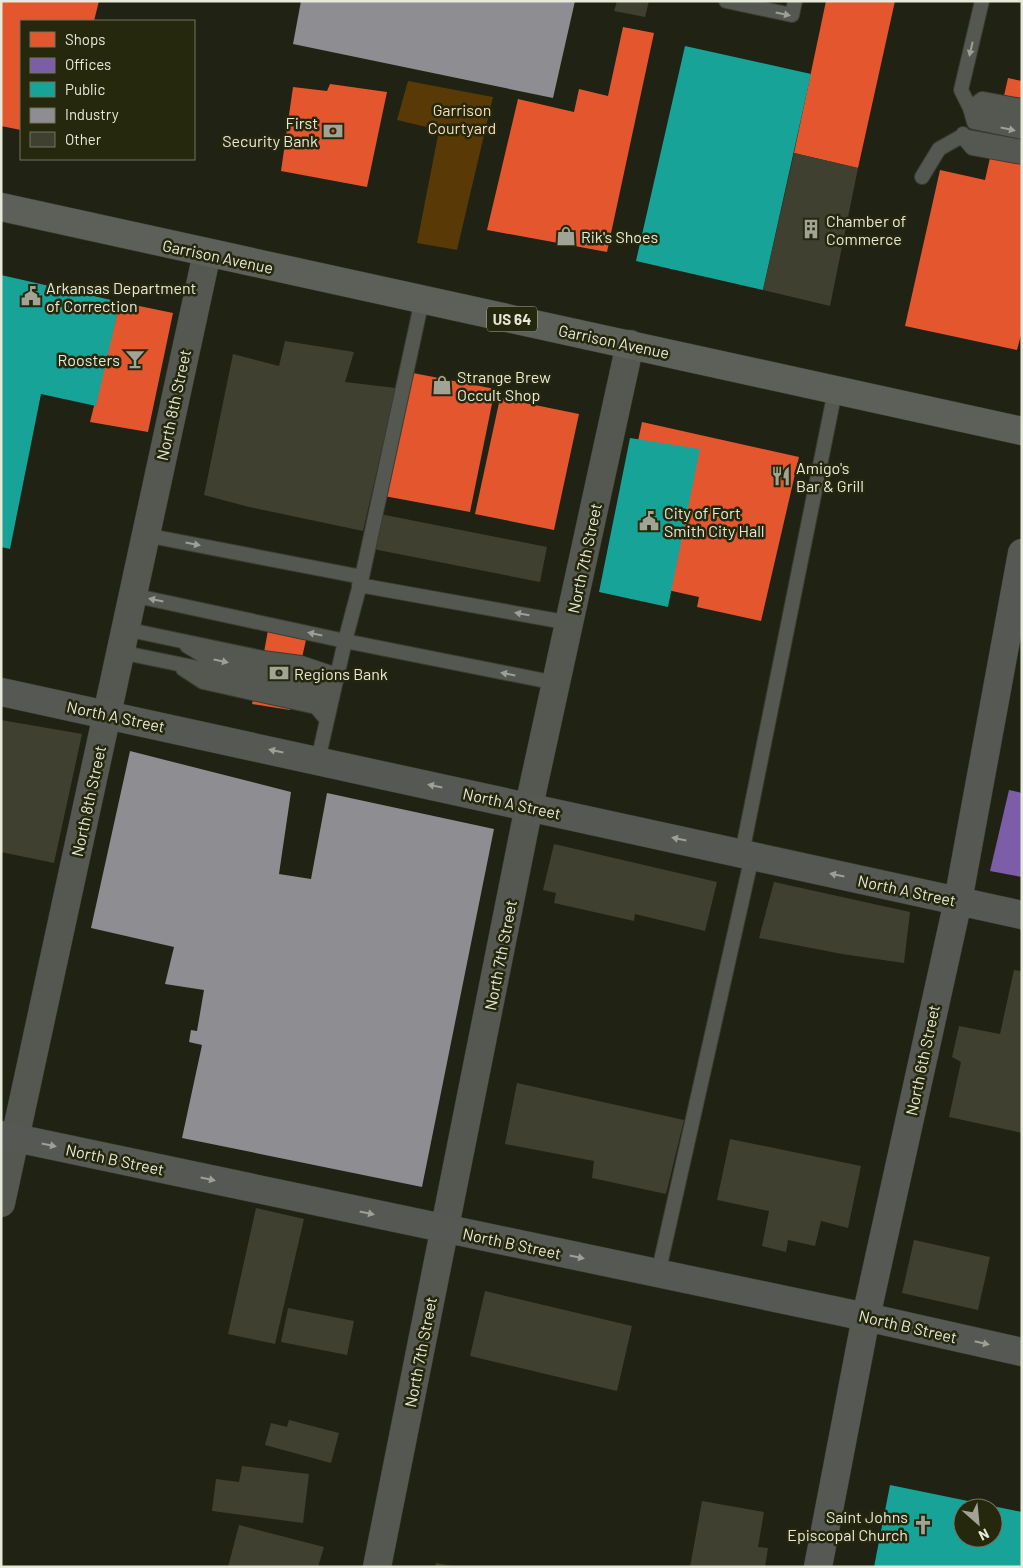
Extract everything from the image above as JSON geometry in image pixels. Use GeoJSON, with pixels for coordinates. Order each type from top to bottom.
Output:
{"type":"FeatureCollection","features":[{"type":"Feature","properties":{"kind":"main road","name":"Garrison Avenue"},"geometry":{"type":"LineString","coordinates":[[2,213],[207,253],[1022,431]]}},
{"type":"Feature","properties":{"kind":"street","name":"North 8th Street"},"geometry":{"type":"LineString","coordinates":[[1,1203],[8,1137],[123,640],[207,253]]}},
{"type":"Feature","properties":{"kind":"street","name":"North 7th Street"},"geometry":{"type":"LineString","coordinates":[[377,1567],[529,806],[630,344]]}},
{"type":"Feature","properties":{"kind":"street","name":"North 6th Street"},"geometry":{"type":"LineString","coordinates":[[818,1567],[866,1317],[958,901],[1022,553]]}},
{"type":"Feature","properties":{"kind":"street","name":"North A Street"},"geometry":{"type":"LineString","coordinates":[[1,692],[1022,915]]}},
{"type":"Feature","properties":{"kind":"street","name":"North B Street"},"geometry":{"type":"LineString","coordinates":[[8,1137],[866,1317],[1022,1352]]}},
{"type":"Feature","properties":{"kind":"lane"},"geometry":{"type":"LineString","coordinates":[[726,1],[792,16],[795,1]]}},
{"type":"Feature","properties":{"kind":"lane"},"geometry":{"type":"LineString","coordinates":[[974,122],[970,108],[961,90],[982,1]]}},
{"type":"Feature","properties":{"kind":"lane"},"geometry":{"type":"LineString","coordinates":[[970,108],[982,99],[1022,106]]}},
{"type":"Feature","properties":{"kind":"lane"},"geometry":{"type":"LineString","coordinates":[[970,108],[1022,119]]}},
{"type":"Feature","properties":{"kind":"lane"},"geometry":{"type":"LineString","coordinates":[[974,122],[1022,132]]}},
{"type":"Feature","properties":{"kind":"lane"},"geometry":{"type":"LineString","coordinates":[[922,177],[939,149],[962,136],[974,122]]}},
{"type":"Feature","properties":{"kind":"lane"},"geometry":{"type":"LineString","coordinates":[[962,136],[1022,147]]}},
{"type":"Feature","properties":{"kind":"lane"},"geometry":{"type":"LineString","coordinates":[[962,136],[972,148],[1022,157]]}},
{"type":"Feature","properties":{"kind":"lane"},"geometry":{"type":"LineString","coordinates":[[318,760],[331,698],[361,581],[422,300]]}},
{"type":"Feature","properties":{"kind":"lane"},"geometry":{"type":"LineString","coordinates":[[658,1274],[747,855],[835,391]]}},
{"type":"Feature","properties":{"kind":"lane"},"geometry":{"type":"LineString","coordinates":[[146,535],[570,623]]}},
{"type":"Feature","properties":{"kind":"lane"},"geometry":{"type":"LineString","coordinates":[[132,595],[345,641],[556,683]]}},
{"type":"Feature","properties":{"kind":"lane"},"geometry":{"type":"LineString","coordinates":[[123,640],[178,640],[263,658],[301,663],[337,675]]}},
{"type":"Feature","properties":{"kind":"lane"},"geometry":{"type":"LineString","coordinates":[[123,640],[177,664],[202,682],[316,707],[327,720]]}},
{"type":"Feature","properties":{"kind":"lane"},"geometry":{"type":"LineString","coordinates":[[178,640],[207,658],[322,683],[331,698]]}},
{"type":"Feature","properties":{"kind":"lane"},"geometry":{"type":"LineString","coordinates":[[177,664],[295,688],[331,698]]}},
{"type":"Feature","properties":{"kind":"green space","name":"Garrison Courtyard"},"geometry":{"type":"Polygon","coordinates":[[[408,81],[493,97],[457,250],[417,243],[439,130],[397,120],[408,81]]]}},
{"type":"Feature","properties":{"kind":"building: Shops"},"geometry":{"type":"Polygon","coordinates":[[[1,1],[99,1],[94,20],[20,20],[20,130],[1,126],[1,1]]]}},
{"type":"Feature","properties":{"kind":"building: Shops"},"geometry":{"type":"Polygon","coordinates":[[[826,1],[895,1],[858,168],[794,153],[826,1]]]}},
{"type":"Feature","properties":{"kind":"building: Shops"},"geometry":{"type":"Polygon","coordinates":[[[623,27],[654,33],[607,252],[487,230],[518,99],[574,112],[579,89],[608,96],[623,27]]]}},
{"type":"Feature","properties":{"kind":"building: Shops"},"geometry":{"type":"Polygon","coordinates":[[[1008,78],[1022,81],[1022,331],[1017,350],[905,326],[940,170],[985,180],[1008,78]]]}},
{"type":"Feature","properties":{"kind":"building: Shops","name":"First Security Bank"},"geometry":{"type":"Polygon","coordinates":[[[330,84],[387,92],[367,187],[281,171],[293,87],[327,91],[330,84]]]}},
{"type":"Feature","properties":{"kind":"building: Shops","name":"Roosters"},"geometry":{"type":"Polygon","coordinates":[[[120,302],[173,313],[148,432],[90,422],[120,302]]]}},
{"type":"Feature","properties":{"kind":"building: Shops"},"geometry":{"type":"Polygon","coordinates":[[[408,372],[495,389],[470,512],[384,496],[408,372]]]}},
{"type":"Feature","properties":{"kind":"building: Shops"},"geometry":{"type":"Polygon","coordinates":[[[500,398],[579,414],[554,530],[475,514],[500,398]]]}},
{"type":"Feature","properties":{"kind":"building: Shops"},"geometry":{"type":"Polygon","coordinates":[[[642,422],[799,457],[761,621],[697,607],[699,597],[609,577],[642,422]]]}},
{"type":"Feature","properties":{"kind":"building: Shops","name":"Regions Bank"},"geometry":{"type":"Polygon","coordinates":[[[268,630],[306,640],[290,710],[252,704],[268,630]]]}},
{"type":"Feature","properties":{"kind":"building: Offices"},"geometry":{"type":"Polygon","coordinates":[[[1009,790],[1022,793],[1022,877],[990,871],[1009,790]]]}},
{"type":"Feature","properties":{"kind":"building: Public"},"geometry":{"type":"Polygon","coordinates":[[[685,46],[811,74],[763,290],[636,261],[685,46]]]}},
{"type":"Feature","properties":{"kind":"building: Public"},"geometry":{"type":"Polygon","coordinates":[[[1,275],[120,302],[96,406],[41,394],[10,549],[1,547],[1,275]]]}},
{"type":"Feature","properties":{"kind":"building: Public","name":"City of Fort Smith City Hall"},"geometry":{"type":"Polygon","coordinates":[[[630,438],[700,449],[668,607],[599,592],[630,438]]]}},
{"type":"Feature","properties":{"kind":"building: Public","name":"Saint Johns Episcopal Church"},"geometry":{"type":"Polygon","coordinates":[[[890,1485],[954,1498],[953,1548],[1003,1548],[1003,1508],[1022,1512],[1022,1567],[874,1567],[890,1485]]]}},
{"type":"Feature","properties":{"kind":"building: Industry"},"geometry":{"type":"Polygon","coordinates":[[[301,1],[575,1],[553,98],[293,44],[301,1]]]}},
{"type":"Feature","properties":{"kind":"building: Industry"},"geometry":{"type":"Polygon","coordinates":[[[130,751],[291,792],[279,874],[311,879],[327,793],[494,829],[422,1187],[182,1138],[202,1045],[189,1042],[191,1030],[197,1031],[204,990],[165,984],[174,947],[91,928],[130,751]]]}},
{"type":"Feature","properties":{"kind":"building: Other"},"geometry":{"type":"Polygon","coordinates":[[[617,1],[649,1],[645,17],[614,11],[617,1]]]}},
{"type":"Feature","properties":{"kind":"building: Other","name":"Chamber of Commerce"},"geometry":{"type":"Polygon","coordinates":[[[794,153],[858,168],[830,306],[763,290],[794,153]]]}},
{"type":"Feature","properties":{"kind":"building: Other"},"geometry":{"type":"Polygon","coordinates":[[[285,341],[354,352],[345,382],[396,388],[363,531],[249,507],[204,495],[233,354],[279,366],[285,341]]]}},
{"type":"Feature","properties":{"kind":"building: Other"},"geometry":{"type":"Polygon","coordinates":[[[380,514],[547,547],[540,582],[373,549],[380,514]]]}},
{"type":"Feature","properties":{"kind":"building: Other"},"geometry":{"type":"Polygon","coordinates":[[[1,720],[82,734],[54,863],[1,852],[1,720]]]}},
{"type":"Feature","properties":{"kind":"building: Other"},"geometry":{"type":"Polygon","coordinates":[[[554,844],[717,882],[705,931],[635,914],[634,921],[554,903],[556,893],[543,890],[554,844]]]}},
{"type":"Feature","properties":{"kind":"building: Other"},"geometry":{"type":"Polygon","coordinates":[[[774,882],[910,912],[904,963],[842,954],[759,938],[774,882]]]}},
{"type":"Feature","properties":{"kind":"building: Other"},"geometry":{"type":"Polygon","coordinates":[[[1014,970],[1022,971],[1022,1133],[949,1117],[961,1062],[952,1057],[959,1026],[1000,1034],[1014,970]]]}},
{"type":"Feature","properties":{"kind":"building: Other"},"geometry":{"type":"Polygon","coordinates":[[[517,1083],[684,1120],[666,1194],[592,1178],[594,1161],[505,1144],[517,1083]]]}},
{"type":"Feature","properties":{"kind":"building: Other"},"geometry":{"type":"Polygon","coordinates":[[[730,1139],[861,1166],[848,1228],[821,1221],[815,1246],[788,1240],[786,1252],[762,1246],[769,1211],[717,1200],[730,1139]]]}},
{"type":"Feature","properties":{"kind":"building: Other"},"geometry":{"type":"Polygon","coordinates":[[[256,1208],[304,1219],[275,1344],[228,1334],[256,1208]]]}},
{"type":"Feature","properties":{"kind":"building: Other"},"geometry":{"type":"Polygon","coordinates":[[[914,1240],[990,1257],[978,1310],[902,1293],[914,1240]]]}},
{"type":"Feature","properties":{"kind":"building: Other"},"geometry":{"type":"Polygon","coordinates":[[[485,1291],[632,1326],[617,1391],[470,1356],[485,1291]]]}},
{"type":"Feature","properties":{"kind":"building: Other"},"geometry":{"type":"Polygon","coordinates":[[[288,1308],[354,1321],[347,1355],[281,1342],[288,1308]]]}},
{"type":"Feature","properties":{"kind":"building: Other"},"geometry":{"type":"Polygon","coordinates":[[[289,1420],[339,1433],[331,1463],[265,1445],[271,1423],[287,1427],[289,1420]]]}},
{"type":"Feature","properties":{"kind":"building: Other"},"geometry":{"type":"Polygon","coordinates":[[[242,1466],[309,1474],[303,1523],[212,1511],[216,1479],[239,1482],[242,1466]]]}},
{"type":"Feature","properties":{"kind":"building: Other"},"geometry":{"type":"Polygon","coordinates":[[[702,1501],[764,1512],[758,1547],[768,1548],[765,1567],[690,1567],[702,1501]]]}},
{"type":"Feature","properties":{"kind":"building: Other"},"geometry":{"type":"Polygon","coordinates":[[[239,1525],[324,1547],[318,1567],[228,1567],[239,1525]]]}},
{"type":"Feature","properties":{"kind":"building: Other"},"geometry":{"type":"Polygon","coordinates":[[[436,1563],[452,1566],[452,1567],[435,1567],[436,1563]]]}},
{"type":"Feature","properties":{"kind":"place","name":"First Security Bank"},"geometry":{"type":"Point","coordinates":[333,131]}},
{"type":"Feature","properties":{"kind":"place","name":"Chamber of Commerce"},"geometry":{"type":"Point","coordinates":[811,229]}},
{"type":"Feature","properties":{"kind":"place","name":"Rik's Shoes"},"geometry":{"type":"Point","coordinates":[566,236]}},
{"type":"Feature","properties":{"kind":"place","name":"Arkansas Department of Correction"},"geometry":{"type":"Point","coordinates":[31,296]}},
{"type":"Feature","properties":{"kind":"place","name":"Roosters"},"geometry":{"type":"Point","coordinates":[135,359]}},
{"type":"Feature","properties":{"kind":"place","name":"Strange Brew Occult Shop"},"geometry":{"type":"Point","coordinates":[442,385]}},
{"type":"Feature","properties":{"kind":"place","name":"Amigo's Bar & Grill"},"geometry":{"type":"Point","coordinates":[781,476]}},
{"type":"Feature","properties":{"kind":"place","name":"City of Fort Smith City Hall"},"geometry":{"type":"Point","coordinates":[649,521]}},
{"type":"Feature","properties":{"kind":"place","name":"Regions Bank"},"geometry":{"type":"Point","coordinates":[279,673]}},
{"type":"Feature","properties":{"kind":"place","name":"Saint Johns Episcopal Church"},"geometry":{"type":"Point","coordinates":[923,1525]}}]}
